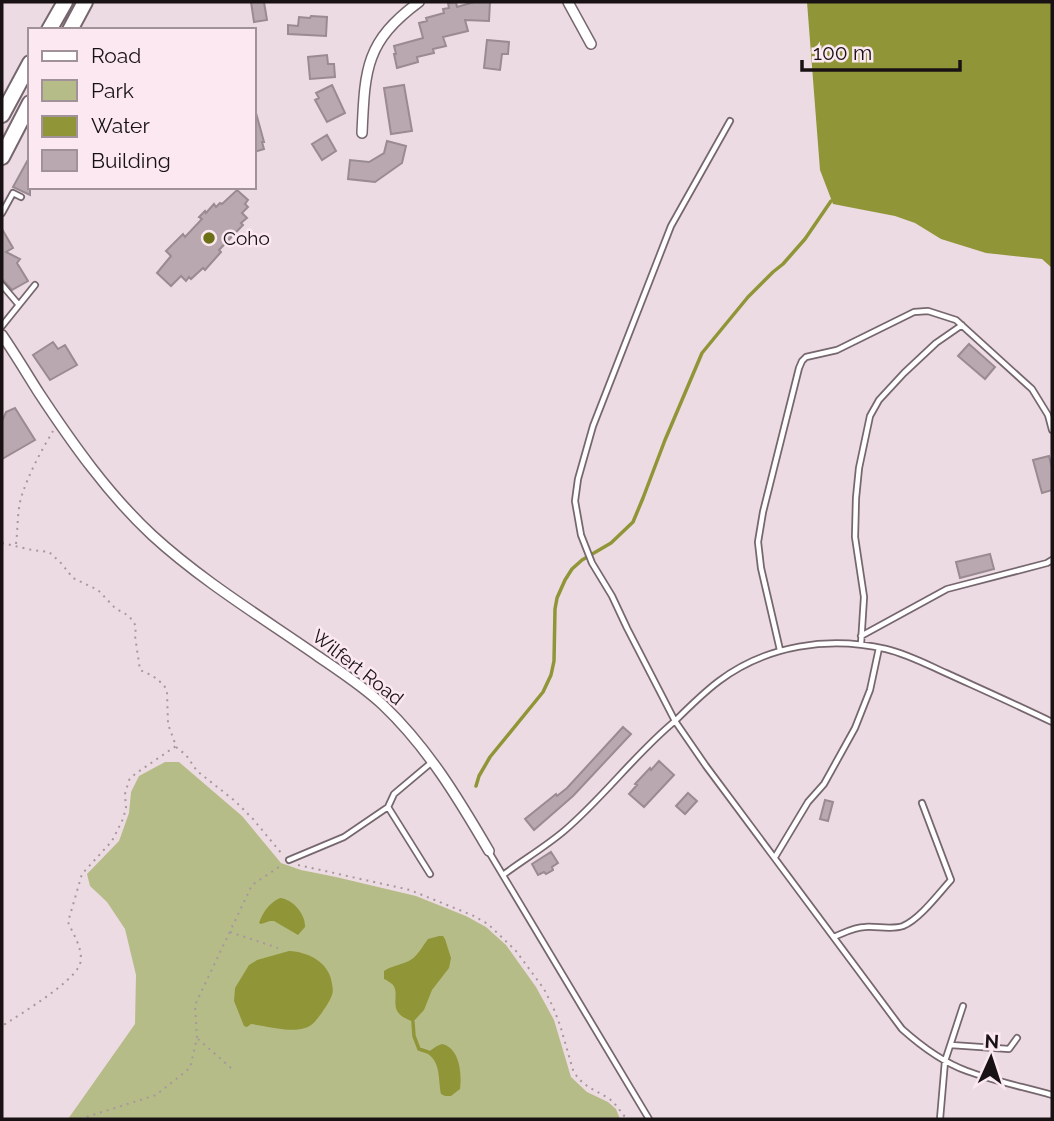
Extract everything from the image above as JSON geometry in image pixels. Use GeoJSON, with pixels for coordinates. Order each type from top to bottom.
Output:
{"type":"FeatureCollection","features":[{"type":"Feature","properties":{"kind":"main road"},"geometry":{"type":"LineString","coordinates":[[50,28],[65,2]]}},
{"type":"Feature","properties":{"kind":"main road"},"geometry":{"type":"LineString","coordinates":[[70,28],[85,2]]}},
{"type":"Feature","properties":{"kind":"main road"},"geometry":{"type":"LineString","coordinates":[[2,115],[28,67]]}},
{"type":"Feature","properties":{"kind":"main road"},"geometry":{"type":"LineString","coordinates":[[2,157],[28,107]]}},
{"type":"Feature","properties":{"kind":"street"},"geometry":{"type":"LineString","coordinates":[[362,133],[370,59],[381,37],[397,18],[419,2]]}},
{"type":"Feature","properties":{"kind":"street"},"geometry":{"type":"LineString","coordinates":[[568,2],[591,44]]}},
{"type":"Feature","properties":{"kind":"street","name":"Wilfert Road"},"geometry":{"type":"LineString","coordinates":[[2,335],[59,421],[117,499],[153,535],[217,586],[342,673],[381,704],[416,739],[433,762],[489,851]]}},
{"type":"Feature","properties":{"kind":"lane"},"geometry":{"type":"LineString","coordinates":[[730,121],[671,226],[593,426],[578,479],[575,501],[581,535],[592,563],[675,721],[902,1029],[945,1061],[967,1071],[1052,1094]]}},
{"type":"Feature","properties":{"kind":"lane"},"geometry":{"type":"LineString","coordinates":[[2,213],[13,193],[22,197]]}},
{"type":"Feature","properties":{"kind":"lane"},"geometry":{"type":"LineString","coordinates":[[2,285],[19,305]]}},
{"type":"Feature","properties":{"kind":"lane"},"geometry":{"type":"LineString","coordinates":[[2,326],[35,285]]}},
{"type":"Feature","properties":{"kind":"lane"},"geometry":{"type":"LineString","coordinates":[[780,650],[761,568],[758,542],[766,499],[802,361],[806,357],[837,350],[914,312],[928,312],[956,320],[1032,389],[1048,415],[1052,430]]}},
{"type":"Feature","properties":{"kind":"lane"},"geometry":{"type":"LineString","coordinates":[[861,645],[863,597],[855,537],[856,498],[870,416],[879,400],[904,373],[936,344],[962,326]]}},
{"type":"Feature","properties":{"kind":"lane"},"geometry":{"type":"LineString","coordinates":[[861,636],[947,589],[1052,560]]}},
{"type":"Feature","properties":{"kind":"lane"},"geometry":{"type":"LineString","coordinates":[[503,875],[564,831],[616,781],[652,740],[719,681],[747,664],[780,650],[835,643],[879,648],[914,657],[1052,722]]}},
{"type":"Feature","properties":{"kind":"lane"},"geometry":{"type":"LineString","coordinates":[[775,857],[808,802],[824,784],[855,728],[870,690],[879,648]]}},
{"type":"Feature","properties":{"kind":"lane"},"geometry":{"type":"LineString","coordinates":[[289,860],[344,837],[388,807],[394,794],[433,762]]}},
{"type":"Feature","properties":{"kind":"lane"},"geometry":{"type":"LineString","coordinates":[[834,937],[863,927],[904,925],[919,914],[951,880],[922,803]]}},
{"type":"Feature","properties":{"kind":"lane"},"geometry":{"type":"LineString","coordinates":[[388,807],[430,874]]}},
{"type":"Feature","properties":{"kind":"lane","name":"Wilfert Road"},"geometry":{"type":"LineString","coordinates":[[489,851],[649,1119]]}},
{"type":"Feature","properties":{"kind":"lane"},"geometry":{"type":"LineString","coordinates":[[940,1119],[945,1061],[963,1006]]}},
{"type":"Feature","properties":{"kind":"lane"},"geometry":{"type":"LineString","coordinates":[[951,1045],[1009,1049],[1017,1038]]}},
{"type":"Feature","properties":{"kind":"path"},"geometry":{"type":"LineString","coordinates":[[15,546],[22,496],[59,421]]}},
{"type":"Feature","properties":{"kind":"path"},"geometry":{"type":"LineString","coordinates":[[2,543],[49,552],[73,578],[98,590],[116,608],[129,616],[136,626],[135,636],[141,670],[164,685],[167,692],[169,724],[176,746],[197,771],[253,819],[289,860],[299,865],[410,890],[488,924],[516,951],[544,989],[560,1024],[576,1077],[583,1085],[616,1104],[627,1119]]}},
{"type":"Feature","properties":{"kind":"path"},"geometry":{"type":"LineString","coordinates":[[2,1026],[57,988],[77,970],[81,962],[80,951],[68,922],[82,874],[112,841],[123,819],[129,780],[176,746]]}},
{"type":"Feature","properties":{"kind":"path"},"geometry":{"type":"LineString","coordinates":[[79,1119],[156,1095],[190,1068],[197,1038],[195,1005],[252,885],[289,860]]}},
{"type":"Feature","properties":{"kind":"path"},"geometry":{"type":"LineString","coordinates":[[230,932],[278,948]]}},
{"type":"Feature","properties":{"kind":"path"},"geometry":{"type":"LineString","coordinates":[[197,1038],[231,1068]]}},
{"type":"Feature","properties":{"kind":"green space"},"geometry":{"type":"Polygon","coordinates":[[[165,762],[179,762],[242,816],[281,863],[416,896],[486,927],[506,945],[536,987],[554,1020],[571,1077],[587,1092],[608,1102],[616,1109],[620,1119],[68,1119],[135,1024],[136,975],[125,929],[107,902],[90,886],[87,874],[119,841],[129,813],[131,792],[139,776],[165,762]]]}},
{"type":"Feature","properties":{"kind":"water"},"geometry":{"type":"Polygon","coordinates":[[[807,2],[1052,2],[1052,268],[1042,259],[986,253],[941,239],[915,223],[895,216],[833,204],[820,170],[807,2]]]}},
{"type":"Feature","properties":{"kind":"water"},"geometry":{"type":"Polygon","coordinates":[[[280,898],[294,904],[301,913],[305,927],[298,935],[274,921],[259,923],[267,908],[280,898]]]}},
{"type":"Feature","properties":{"kind":"water"},"geometry":{"type":"Polygon","coordinates":[[[439,936],[445,939],[451,958],[449,968],[432,990],[424,1010],[413,1022],[399,1013],[395,989],[384,979],[384,971],[412,959],[428,939],[439,936]]]}},
{"type":"Feature","properties":{"kind":"water"},"geometry":{"type":"Polygon","coordinates":[[[289,951],[311,956],[327,970],[333,990],[321,1014],[310,1026],[299,1029],[251,1024],[244,1026],[234,1001],[235,988],[249,965],[289,951]]]}},
{"type":"Feature","properties":{"kind":"water"},"geometry":{"type":"Polygon","coordinates":[[[442,1044],[453,1051],[460,1069],[460,1089],[451,1096],[441,1094],[437,1067],[428,1054],[442,1044]]]}},
{"type":"Feature","properties":{"kind":"building"},"geometry":{"type":"Polygon","coordinates":[[[251,2],[264,2],[267,20],[254,22],[251,2]]]}},
{"type":"Feature","properties":{"kind":"building"},"geometry":{"type":"Polygon","coordinates":[[[456,2],[457,7],[474,2],[490,2],[489,21],[465,20],[468,31],[443,37],[446,46],[433,49],[434,53],[417,57],[418,62],[397,68],[394,46],[423,38],[419,23],[444,13],[443,9],[449,8],[448,3],[456,2]]]}},
{"type":"Feature","properties":{"kind":"building"},"geometry":{"type":"Polygon","coordinates":[[[299,17],[327,17],[326,36],[288,34],[288,25],[298,26],[299,17]]]}},
{"type":"Feature","properties":{"kind":"building"},"geometry":{"type":"Polygon","coordinates":[[[487,40],[509,42],[508,54],[502,54],[500,70],[484,68],[487,40]]]}},
{"type":"Feature","properties":{"kind":"building"},"geometry":{"type":"Polygon","coordinates":[[[327,55],[328,64],[334,64],[335,77],[310,79],[308,57],[327,55]]]}},
{"type":"Feature","properties":{"kind":"building"},"geometry":{"type":"Polygon","coordinates":[[[332,85],[345,113],[327,122],[315,100],[319,98],[316,93],[332,85]]]}},
{"type":"Feature","properties":{"kind":"building"},"geometry":{"type":"Polygon","coordinates":[[[404,85],[412,131],[391,134],[384,88],[404,85]]]}},
{"type":"Feature","properties":{"kind":"building"},"geometry":{"type":"Polygon","coordinates":[[[256,113],[264,142],[264,149],[256,151],[256,113]]]}},
{"type":"Feature","properties":{"kind":"building"},"geometry":{"type":"Polygon","coordinates":[[[327,135],[336,151],[322,160],[312,144],[327,135]]]}},
{"type":"Feature","properties":{"kind":"building"},"geometry":{"type":"Polygon","coordinates":[[[387,141],[406,146],[402,163],[375,182],[348,179],[350,160],[369,162],[384,153],[387,141]]]}},
{"type":"Feature","properties":{"kind":"building"},"geometry":{"type":"Polygon","coordinates":[[[28,160],[30,195],[13,187],[28,160]]]}},
{"type":"Feature","properties":{"kind":"building","name":"Coho"},"geometry":{"type":"Polygon","coordinates":[[[237,190],[248,200],[245,204],[248,207],[242,213],[247,218],[241,223],[243,225],[219,250],[221,252],[205,270],[203,268],[186,281],[181,276],[171,286],[157,273],[171,256],[166,251],[183,234],[185,237],[202,219],[199,217],[205,211],[206,213],[214,204],[216,207],[222,204],[237,190]]]}},
{"type":"Feature","properties":{"kind":"building"},"geometry":{"type":"Polygon","coordinates":[[[2,229],[13,248],[6,252],[20,259],[17,263],[28,281],[12,290],[2,279],[2,229]]]}},
{"type":"Feature","properties":{"kind":"building"},"geometry":{"type":"Polygon","coordinates":[[[53,342],[58,349],[65,345],[77,365],[50,380],[33,355],[53,342]]]}},
{"type":"Feature","properties":{"kind":"building"},"geometry":{"type":"Polygon","coordinates":[[[969,344],[995,367],[985,379],[958,356],[969,344]]]}},
{"type":"Feature","properties":{"kind":"building"},"geometry":{"type":"Polygon","coordinates":[[[15,408],[35,440],[2,459],[2,421],[6,412],[15,408]]]}},
{"type":"Feature","properties":{"kind":"building"},"geometry":{"type":"Polygon","coordinates":[[[1049,456],[1052,490],[1042,493],[1033,460],[1049,456]]]}},
{"type":"Feature","properties":{"kind":"building"},"geometry":{"type":"Polygon","coordinates":[[[990,554],[994,569],[960,578],[956,562],[990,554]]]}},
{"type":"Feature","properties":{"kind":"building"},"geometry":{"type":"Polygon","coordinates":[[[623,727],[631,734],[573,796],[534,830],[525,819],[567,788],[623,727]]]}},
{"type":"Feature","properties":{"kind":"building"},"geometry":{"type":"Polygon","coordinates":[[[659,761],[674,775],[644,807],[629,794],[637,785],[635,784],[659,761]]]}},
{"type":"Feature","properties":{"kind":"building"},"geometry":{"type":"Polygon","coordinates":[[[688,793],[697,801],[685,814],[676,806],[688,793]]]}},
{"type":"Feature","properties":{"kind":"building"},"geometry":{"type":"Polygon","coordinates":[[[825,800],[833,802],[828,821],[820,819],[825,800]]]}},
{"type":"Feature","properties":{"kind":"building"},"geometry":{"type":"Polygon","coordinates":[[[551,852],[558,863],[552,867],[553,870],[538,875],[532,864],[551,852]]]}},
{"type":"Feature","properties":{"kind":"waterway"},"geometry":{"type":"LineString","coordinates":[[476,786],[490,757],[543,692],[551,675],[554,661],[555,609],[565,580],[582,560],[611,543],[633,522],[702,353],[748,297],[805,239],[831,201]]}},
{"type":"Feature","properties":{"kind":"waterway"},"geometry":{"type":"LineString","coordinates":[[413,1022],[419,1049],[428,1052]]}},
{"type":"Feature","properties":{"kind":"place","name":"Coho"},"geometry":{"type":"Point","coordinates":[209,238]}}]}
